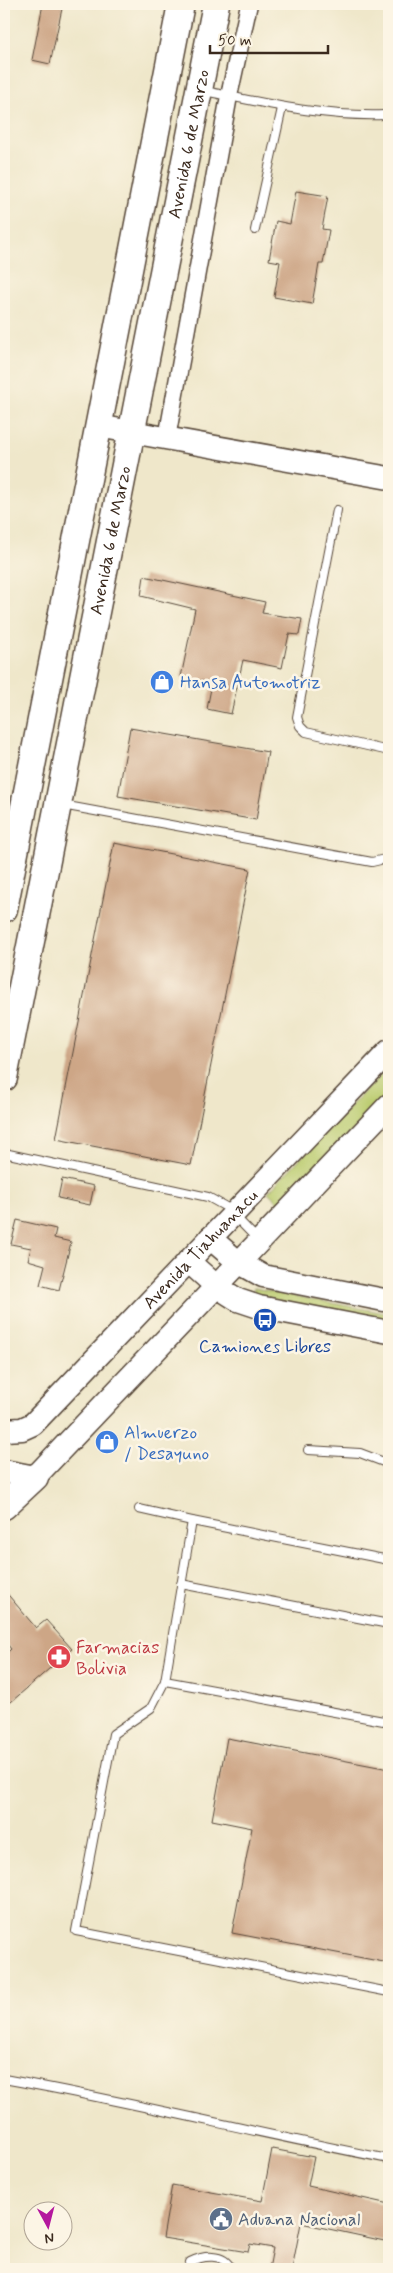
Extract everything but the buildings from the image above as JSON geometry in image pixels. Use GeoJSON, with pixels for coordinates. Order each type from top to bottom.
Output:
{"type":"FeatureCollection","features":[{"type":"Feature","properties":{"kind":"highway","name":"Avenida 6 de Marzo"},"geometry":{"type":"LineString","coordinates":[[4,909],[181,4]]}},
{"type":"Feature","properties":{"kind":"highway","name":"Avenida 6 de Marzo"},"geometry":{"type":"LineString","coordinates":[[4,1078],[216,4]]}},
{"type":"Feature","properties":{"kind":"highway"},"geometry":{"type":"LineString","coordinates":[[4,1506],[35,1476]]}},
{"type":"Feature","properties":{"kind":"main road"},"geometry":{"type":"LineString","coordinates":[[98,426],[389,478]]}},
{"type":"Feature","properties":{"kind":"main road","name":"Avenida Tiahuanacu"},"geometry":{"type":"LineString","coordinates":[[4,1430],[22,1429],[33,1424],[389,1051]]}},
{"type":"Feature","properties":{"kind":"main road"},"geometry":{"type":"LineString","coordinates":[[4,1471],[35,1476],[389,1105]]}},
{"type":"Feature","properties":{"kind":"main road"},"geometry":{"type":"LineString","coordinates":[[210,1238],[238,1262],[263,1276],[279,1281],[389,1301]]}},
{"type":"Feature","properties":{"kind":"main road"},"geometry":{"type":"LineString","coordinates":[[188,1261],[216,1286],[238,1300],[259,1307],[389,1332]]}},
{"type":"Feature","properties":{"kind":"street"},"geometry":{"type":"LineString","coordinates":[[167,438],[229,96],[249,4]]}},
{"type":"Feature","properties":{"kind":"lane"},"geometry":{"type":"LineString","coordinates":[[199,91],[282,108],[348,116],[384,115]]}},
{"type":"Feature","properties":{"kind":"lane"},"geometry":{"type":"LineString","coordinates":[[255,230],[282,108]]}},
{"type":"Feature","properties":{"kind":"lane"},"geometry":{"type":"LineString","coordinates":[[337,510],[297,717],[300,726],[306,732],[389,751]]}},
{"type":"Feature","properties":{"kind":"lane"},"geometry":{"type":"LineString","coordinates":[[58,804],[372,862],[389,858]]}},
{"type":"Feature","properties":{"kind":"lane"},"geometry":{"type":"LineString","coordinates":[[4,1153],[208,1197],[226,1208],[258,1241]]}},
{"type":"Feature","properties":{"kind":"lane"},"geometry":{"type":"LineString","coordinates":[[308,1450],[360,1454],[389,1464]]}},
{"type":"Feature","properties":{"kind":"lane"},"geometry":{"type":"LineString","coordinates":[[139,1509],[389,1560]]}},
{"type":"Feature","properties":{"kind":"lane"},"geometry":{"type":"LineString","coordinates":[[192,1521],[165,1681],[151,1708],[113,1734],[76,1931],[389,1992]]}},
{"type":"Feature","properties":{"kind":"lane"},"geometry":{"type":"LineString","coordinates":[[181,1584],[389,1624]]}},
{"type":"Feature","properties":{"kind":"lane"},"geometry":{"type":"LineString","coordinates":[[165,1681],[389,1722]]}},
{"type":"Feature","properties":{"kind":"lane"},"geometry":{"type":"LineString","coordinates":[[4,2079],[103,2096],[286,2139],[389,2159]]}},
{"type":"Feature","properties":{"kind":"lane"},"geometry":{"type":"LineString","coordinates":[[188,2269],[190,2262],[203,2256],[218,2258],[229,2264],[231,2269]]}},
{"type":"Feature","properties":{"kind":"green space"},"geometry":{"type":"Polygon","coordinates":[[[389,1066],[389,1093],[281,1205],[268,1192],[389,1066]]]}},
{"type":"Feature","properties":{"kind":"green space"},"geometry":{"type":"Polygon","coordinates":[[[254,1288],[389,1314],[389,1325],[252,1299],[254,1288]]]}},
{"type":"Feature","properties":{"kind":"place","name":"Hansa Automotriz"},"geometry":{"type":"Point","coordinates":[162,682]}},
{"type":"Feature","properties":{"kind":"place","name":"Camiones Libres"},"geometry":{"type":"Point","coordinates":[265,1320]}},
{"type":"Feature","properties":{"kind":"place","name":"Almuerzo / Desayuno"},"geometry":{"type":"Point","coordinates":[107,1442]}},
{"type":"Feature","properties":{"kind":"place","name":"Farmacias Bolivia"},"geometry":{"type":"Point","coordinates":[59,1657]}},
{"type":"Feature","properties":{"kind":"place","name":"Aduana Nacional"},"geometry":{"type":"Point","coordinates":[221,2219]}}]}
